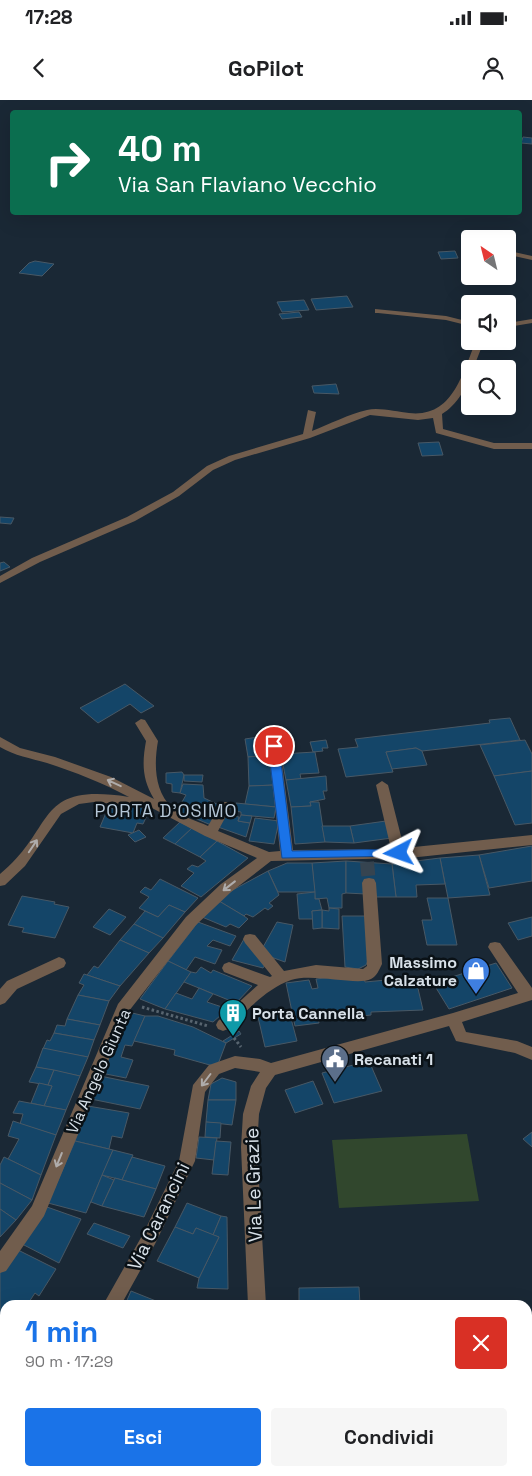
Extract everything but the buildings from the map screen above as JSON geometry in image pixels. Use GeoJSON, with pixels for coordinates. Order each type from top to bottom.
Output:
{"type":"FeatureCollection","features":[{"type":"Feature","properties":{"kind":"street"},"geometry":{"type":"LineString","coordinates":[[517,254],[532,258]]}},
{"type":"Feature","properties":{"kind":"street"},"geometry":{"type":"LineString","coordinates":[[378,311],[446,318],[461,322]]}},
{"type":"Feature","properties":{"kind":"street"},"geometry":{"type":"LineString","coordinates":[[516,322],[532,316]]}},
{"type":"Feature","properties":{"kind":"street"},"geometry":{"type":"LineString","coordinates":[[516,324],[532,321]]}},
{"type":"Feature","properties":{"kind":"street"},"geometry":{"type":"LineString","coordinates":[[0,580],[36,560],[131,519],[176,494],[210,468],[232,458],[307,436],[369,412],[418,417],[431,416],[446,408],[460,389],[476,350]]}},
{"type":"Feature","properties":{"kind":"street"},"geometry":{"type":"LineString","coordinates":[[307,436],[311,412]]}},
{"type":"Feature","properties":{"kind":"street"},"geometry":{"type":"LineString","coordinates":[[437,413],[439,431],[494,446],[532,446]]}},
{"type":"Feature","properties":{"kind":"street"},"geometry":{"type":"LineString","coordinates":[[141,723],[152,741],[148,760],[149,782],[163,806]]}},
{"type":"Feature","properties":{"kind":"street"},"geometry":{"type":"LineString","coordinates":[[0,741],[16,751],[51,760],[107,780],[163,806],[210,832],[268,858],[287,855],[366,859],[399,853],[532,840]]}},
{"type":"Feature","properties":{"kind":"street"},"geometry":{"type":"LineString","coordinates":[[274,746],[287,855]]}},
{"type":"Feature","properties":{"kind":"street"},"geometry":{"type":"LineString","coordinates":[[0,753],[16,751]]}},
{"type":"Feature","properties":{"kind":"street"},"geometry":{"type":"LineString","coordinates":[[382,785],[399,853]]}},
{"type":"Feature","properties":{"kind":"street"},"geometry":{"type":"LineString","coordinates":[[0,881],[23,861],[43,832],[50,815],[61,807],[94,798],[163,806]]}},
{"type":"Feature","properties":{"kind":"street"},"geometry":{"type":"LineString","coordinates":[[210,832],[226,805]]}},
{"type":"Feature","properties":{"kind":"street","name":"Via Angelo Giunta"},"geometry":{"type":"LineString","coordinates":[[0,1264],[38,1211],[127,1004],[191,921],[226,888],[268,858]]}},
{"type":"Feature","properties":{"kind":"street"},"geometry":{"type":"LineString","coordinates":[[229,968],[275,980],[315,971],[366,975],[375,964],[369,883]]}},
{"type":"Feature","properties":{"kind":"street"},"geometry":{"type":"LineString","coordinates":[[250,939],[275,980]]}},
{"type":"Feature","properties":{"kind":"street"},"geometry":{"type":"LineString","coordinates":[[270,1070],[453,1020],[530,995],[495,947]]}},
{"type":"Feature","properties":{"kind":"street"},"geometry":{"type":"LineString","coordinates":[[0,999],[12,985],[59,963]]}},
{"type":"Feature","properties":{"kind":"street"},"geometry":{"type":"LineString","coordinates":[[223,1025],[275,980]]}},
{"type":"Feature","properties":{"kind":"street"},"geometry":{"type":"LineString","coordinates":[[453,1020],[461,1037],[517,1047],[532,1054]]}},
{"type":"Feature","properties":{"kind":"street","name":"Via Carancini"},"geometry":{"type":"LineString","coordinates":[[115,1300],[187,1161],[198,1090],[214,1069],[234,1062],[260,1065],[270,1070]]}},
{"type":"Feature","properties":{"kind":"street","name":"Via Le Grazie"},"geometry":{"type":"LineString","coordinates":[[257,1300],[249,1147],[251,1114],[259,1086],[270,1070]]}},
{"type":"Feature","properties":{"kind":"path"},"geometry":{"type":"LineString","coordinates":[[127,1004],[211,1027],[223,1025]]}},
{"type":"Feature","properties":{"kind":"green space"},"geometry":{"type":"Polygon","coordinates":[[[467,1134],[479,1201],[339,1208],[332,1140],[467,1134]]]}},
{"type":"Feature","properties":{"kind":"tunnel"},"geometry":{"type":"LineString","coordinates":[[367,862],[369,883]]}},
{"type":"Feature","properties":{"kind":"place","name":"Massimo Calzature"},"geometry":{"type":"Point","coordinates":[476,995]}},
{"type":"Feature","properties":{"kind":"place","name":"Porta Cannella"},"geometry":{"type":"Point","coordinates":[233,1037]}},
{"type":"Feature","properties":{"kind":"place","name":"Recanati 1"},"geometry":{"type":"Point","coordinates":[335,1083]}},
{"type":"Feature","properties":{"kind":"district","name":"PORTA D'OSIMO"},"geometry":{"type":"Point","coordinates":[166,811]}},
{"type":"Feature","properties":{"kind":"route"},"geometry":{"type":"LineString","coordinates":[[274,746],[283,808],[287,855],[399,853]]}}]}
